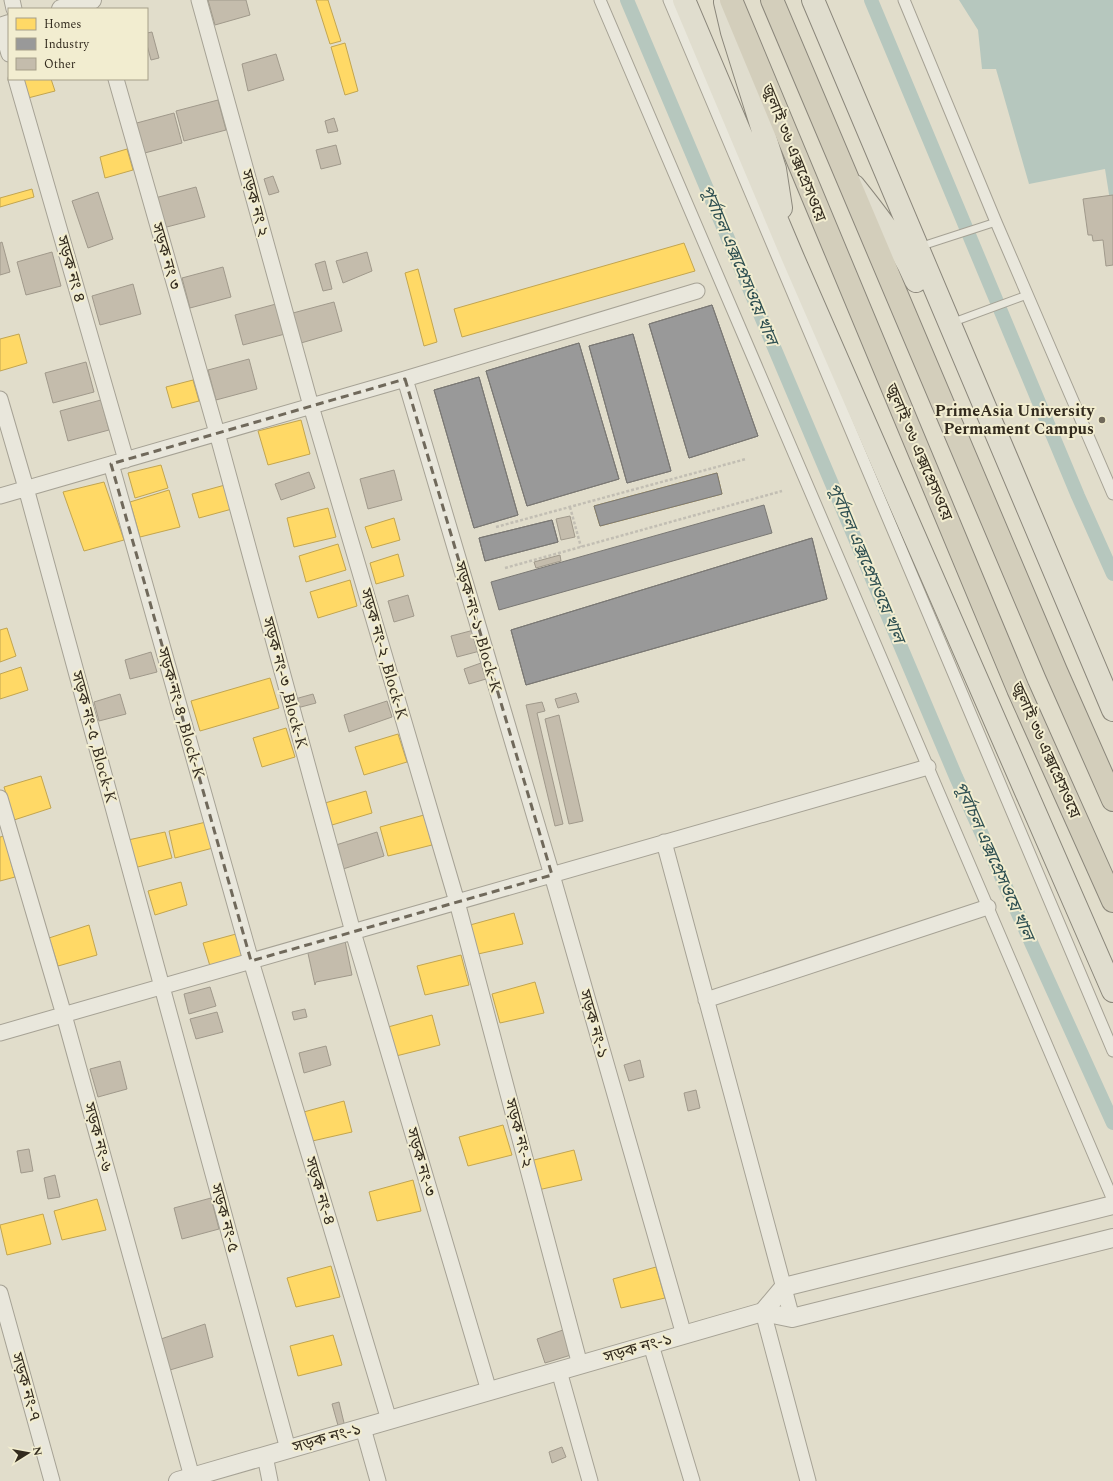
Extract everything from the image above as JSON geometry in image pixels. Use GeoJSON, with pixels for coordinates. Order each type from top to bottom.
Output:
{"type":"FeatureCollection","features":[{"type":"Feature","properties":{"kind":"highway","name":"জুলাই ৩৬ এক্সপ্রেসওয়ে"},"geometry":{"type":"LineString","coordinates":[[731,0],[1018,689],[1113,901]]}},
{"type":"Feature","properties":{"kind":"highway"},"geometry":{"type":"LineString","coordinates":[[772,0],[1056,671],[1113,800]]}},
{"type":"Feature","properties":{"kind":"main road"},"geometry":{"type":"LineString","coordinates":[[684,0],[784,235],[1113,991]]}},
{"type":"Feature","properties":{"kind":"main road"},"geometry":{"type":"LineString","coordinates":[[724,0],[732,32],[774,169],[780,198],[784,235]]}},
{"type":"Feature","properties":{"kind":"main road"},"geometry":{"type":"LineString","coordinates":[[812,0],[1113,710]]}},
{"type":"Feature","properties":{"kind":"main road"},"geometry":{"type":"LineString","coordinates":[[847,178],[881,220],[909,264],[972,410],[988,436],[1001,447]]}},
{"type":"Feature","properties":{"kind":"street"},"geometry":{"type":"LineString","coordinates":[[65,8],[93,0]]}},
{"type":"Feature","properties":{"kind":"street","name":"সড়ক নং ২"},"geometry":{"type":"LineString","coordinates":[[199,0],[311,406]]}},
{"type":"Feature","properties":{"kind":"street"},"geometry":{"type":"LineString","coordinates":[[600,0],[1112,1196],[784,1287],[763,1312]]}},
{"type":"Feature","properties":{"kind":"street"},"geometry":{"type":"LineString","coordinates":[[669,0],[1113,1051]]}},
{"type":"Feature","properties":{"kind":"street"},"geometry":{"type":"LineString","coordinates":[[904,0],[996,222],[1113,494]]}},
{"type":"Feature","properties":{"kind":"street"},"geometry":{"type":"LineString","coordinates":[[3,26],[8,49]]}},
{"type":"Feature","properties":{"kind":"street","name":"সড়ক নং ৪"},"geometry":{"type":"LineString","coordinates":[[16,80],[126,460]]}},
{"type":"Feature","properties":{"kind":"street","name":"সড়ক নং ৩"},"geometry":{"type":"LineString","coordinates":[[116,80],[217,433]]}},
{"type":"Feature","properties":{"kind":"street"},"geometry":{"type":"LineString","coordinates":[[0,496],[405,379],[697,291]]}},
{"type":"Feature","properties":{"kind":"street","name":"সড়ক নং-১ ,Block-K"},"geometry":{"type":"LineString","coordinates":[[405,379],[552,875]]}},
{"type":"Feature","properties":{"kind":"street","name":"সড়ক নং-৫ ,Block-K"},"geometry":{"type":"LineString","coordinates":[[0,399],[26,488],[162,986]]}},
{"type":"Feature","properties":{"kind":"street","name":"সড়ক নং-২ ,Block-K"},"geometry":{"type":"LineString","coordinates":[[311,406],[457,902]]}},
{"type":"Feature","properties":{"kind":"street","name":"সড়ক নং-৩ ,Block-K"},"geometry":{"type":"LineString","coordinates":[[217,433],[353,932]]}},
{"type":"Feature","properties":{"kind":"street","name":"সড়ক নং-৪ ,Block-K"},"geometry":{"type":"LineString","coordinates":[[111,464],[251,961]]}},
{"type":"Feature","properties":{"kind":"street"},"geometry":{"type":"LineString","coordinates":[[0,1033],[928,767]]}},
{"type":"Feature","properties":{"kind":"street","name":"সড়ক নং-৬"},"geometry":{"type":"LineString","coordinates":[[0,798],[64,1015],[185,1479]]}},
{"type":"Feature","properties":{"kind":"street"},"geometry":{"type":"LineString","coordinates":[[664,842],[792,1318]]}},
{"type":"Feature","properties":{"kind":"street","name":"সড়ক নং-১"},"geometry":{"type":"LineString","coordinates":[[185,1479],[684,1335],[552,875]]}},
{"type":"Feature","properties":{"kind":"street","name":"সড়ক নং-২"},"geometry":{"type":"LineString","coordinates":[[457,902],[580,1365]]}},
{"type":"Feature","properties":{"kind":"street"},"geometry":{"type":"LineString","coordinates":[[706,1000],[988,907]]}},
{"type":"Feature","properties":{"kind":"street","name":"সড়ক নং-৩"},"geometry":{"type":"LineString","coordinates":[[353,932],[489,1391]]}},
{"type":"Feature","properties":{"kind":"street","name":"সড়ক নং-৪"},"geometry":{"type":"LineString","coordinates":[[251,961],[389,1420]]}},
{"type":"Feature","properties":{"kind":"street","name":"সড়ক নং-৫"},"geometry":{"type":"LineString","coordinates":[[162,986],[288,1449]]}},
{"type":"Feature","properties":{"kind":"street"},"geometry":{"type":"LineString","coordinates":[[684,1335],[763,1312],[792,1318],[1113,1238]]}},
{"type":"Feature","properties":{"kind":"street","name":"সড়ক নং-৭"},"geometry":{"type":"LineString","coordinates":[[0,1293],[52,1481]]}},
{"type":"Feature","properties":{"kind":"street"},"geometry":{"type":"LineString","coordinates":[[763,1312],[808,1481]]}},
{"type":"Feature","properties":{"kind":"street"},"geometry":{"type":"LineString","coordinates":[[651,1344],[692,1481]]}},
{"type":"Feature","properties":{"kind":"street"},"geometry":{"type":"LineString","coordinates":[[559,1371],[590,1481]]}},
{"type":"Feature","properties":{"kind":"street"},"geometry":{"type":"LineString","coordinates":[[363,1428],[378,1481]]}},
{"type":"Feature","properties":{"kind":"street"},"geometry":{"type":"LineString","coordinates":[[265,1456],[270,1481]]}},
{"type":"Feature","properties":{"kind":"lane"},"geometry":{"type":"LineString","coordinates":[[917,248],[946,237],[996,222]]}},
{"type":"Feature","properties":{"kind":"lane"},"geometry":{"type":"LineString","coordinates":[[949,324],[1027,295]]}},
{"type":"Feature","properties":{"kind":"path"},"geometry":{"type":"LineString","coordinates":[[496,527],[746,459]]}},
{"type":"Feature","properties":{"kind":"path"},"geometry":{"type":"LineString","coordinates":[[505,568],[782,491]]}},
{"type":"Feature","properties":{"kind":"path"},"geometry":{"type":"LineString","coordinates":[[570,507],[581,547]]}},
{"type":"Feature","properties":{"kind":"highlighted area"},"geometry":{"type":"Polygon","coordinates":[[[405,379],[552,875],[251,961],[111,464],[405,379]]]}},
{"type":"Feature","properties":{"kind":"shaded area"},"geometry":{"type":"Polygon","coordinates":[[[959,0],[1113,0],[1113,207],[1111,207],[1105,169],[1029,184],[996,69],[982,69],[978,30],[959,0]]]}},
{"type":"Feature","properties":{"kind":"building: Homes"},"geometry":{"type":"Polygon","coordinates":[[[316,0],[328,0],[341,41],[330,44],[316,0]]]}},
{"type":"Feature","properties":{"kind":"building: Homes"},"geometry":{"type":"Polygon","coordinates":[[[345,43],[358,91],[345,95],[331,47],[345,43]]]}},
{"type":"Feature","properties":{"kind":"building: Homes"},"geometry":{"type":"Polygon","coordinates":[[[22,80],[51,80],[55,91],[28,98],[22,80]]]}},
{"type":"Feature","properties":{"kind":"building: Homes"},"geometry":{"type":"Polygon","coordinates":[[[127,149],[133,170],[105,178],[100,157],[127,149]]]}},
{"type":"Feature","properties":{"kind":"building: Homes"},"geometry":{"type":"Polygon","coordinates":[[[32,189],[34,197],[0,207],[0,198],[32,189]]]}},
{"type":"Feature","properties":{"kind":"building: Homes"},"geometry":{"type":"Polygon","coordinates":[[[684,243],[695,271],[462,337],[454,309],[684,243]]]}},
{"type":"Feature","properties":{"kind":"building: Homes"},"geometry":{"type":"Polygon","coordinates":[[[418,269],[437,342],[424,346],[405,273],[418,269]]]}},
{"type":"Feature","properties":{"kind":"building: Homes"},"geometry":{"type":"Polygon","coordinates":[[[19,334],[27,363],[0,371],[0,339],[19,334]]]}},
{"type":"Feature","properties":{"kind":"building: Homes"},"geometry":{"type":"Polygon","coordinates":[[[193,380],[199,401],[172,408],[166,387],[193,380]]]}},
{"type":"Feature","properties":{"kind":"building: Homes"},"geometry":{"type":"Polygon","coordinates":[[[301,420],[310,454],[268,465],[258,431],[301,420]]]}},
{"type":"Feature","properties":{"kind":"building: Homes"},"geometry":{"type":"Polygon","coordinates":[[[161,465],[168,488],[135,498],[128,473],[161,465]]]}},
{"type":"Feature","properties":{"kind":"building: Homes"},"geometry":{"type":"Polygon","coordinates":[[[717,473],[722,494],[600,526],[594,506],[717,473]]]}},
{"type":"Feature","properties":{"kind":"building: Homes"},"geometry":{"type":"Polygon","coordinates":[[[104,482],[124,540],[84,551],[63,492],[104,482]]]}},
{"type":"Feature","properties":{"kind":"building: Homes"},"geometry":{"type":"Polygon","coordinates":[[[225,485],[232,509],[199,518],[192,494],[225,485]]]}},
{"type":"Feature","properties":{"kind":"building: Homes"},"geometry":{"type":"Polygon","coordinates":[[[169,490],[180,527],[140,537],[130,502],[169,490]]]}},
{"type":"Feature","properties":{"kind":"building: Homes"},"geometry":{"type":"Polygon","coordinates":[[[328,508],[336,537],[294,547],[287,518],[328,508]]]}},
{"type":"Feature","properties":{"kind":"building: Homes"},"geometry":{"type":"Polygon","coordinates":[[[394,518],[400,540],[372,548],[365,527],[394,518]]]}},
{"type":"Feature","properties":{"kind":"building: Homes"},"geometry":{"type":"Polygon","coordinates":[[[338,544],[346,570],[306,582],[299,556],[338,544]]]}},
{"type":"Feature","properties":{"kind":"building: Homes"},"geometry":{"type":"Polygon","coordinates":[[[398,554],[404,576],[376,584],[370,563],[398,554]]]}},
{"type":"Feature","properties":{"kind":"building: Homes"},"geometry":{"type":"Polygon","coordinates":[[[350,580],[357,606],[318,618],[310,592],[350,580]]]}},
{"type":"Feature","properties":{"kind":"building: Homes"},"geometry":{"type":"Polygon","coordinates":[[[7,628],[16,656],[0,662],[0,630],[7,628]]]}},
{"type":"Feature","properties":{"kind":"building: Homes"},"geometry":{"type":"Polygon","coordinates":[[[21,667],[28,690],[0,699],[0,674],[21,667]]]}},
{"type":"Feature","properties":{"kind":"building: Homes"},"geometry":{"type":"Polygon","coordinates":[[[270,678],[279,708],[200,731],[191,701],[270,678]]]}},
{"type":"Feature","properties":{"kind":"building: Homes"},"geometry":{"type":"Polygon","coordinates":[[[286,728],[295,757],[262,767],[253,738],[286,728]]]}},
{"type":"Feature","properties":{"kind":"building: Homes"},"geometry":{"type":"Polygon","coordinates":[[[398,734],[407,762],[364,775],[355,747],[398,734]]]}},
{"type":"Feature","properties":{"kind":"building: Homes"},"geometry":{"type":"Polygon","coordinates":[[[41,776],[51,808],[14,820],[4,787],[41,776]]]}},
{"type":"Feature","properties":{"kind":"building: Homes"},"geometry":{"type":"Polygon","coordinates":[[[366,791],[372,813],[332,825],[325,803],[366,791]]]}},
{"type":"Feature","properties":{"kind":"building: Homes"},"geometry":{"type":"Polygon","coordinates":[[[424,815],[432,845],[388,856],[380,827],[424,815]]]}},
{"type":"Feature","properties":{"kind":"building: Homes"},"geometry":{"type":"Polygon","coordinates":[[[206,822],[213,848],[175,858],[169,831],[206,822]]]}},
{"type":"Feature","properties":{"kind":"building: Homes"},"geometry":{"type":"Polygon","coordinates":[[[165,832],[172,858],[134,868],[128,840],[165,832]]]}},
{"type":"Feature","properties":{"kind":"building: Homes"},"geometry":{"type":"Polygon","coordinates":[[[4,836],[15,877],[0,881],[0,837],[4,836]]]}},
{"type":"Feature","properties":{"kind":"building: Homes"},"geometry":{"type":"Polygon","coordinates":[[[181,882],[187,905],[155,915],[148,891],[181,882]]]}},
{"type":"Feature","properties":{"kind":"building: Homes"},"geometry":{"type":"Polygon","coordinates":[[[514,913],[523,944],[478,954],[470,925],[514,913]]]}},
{"type":"Feature","properties":{"kind":"building: Homes"},"geometry":{"type":"Polygon","coordinates":[[[89,925],[97,955],[58,966],[49,938],[89,925]]]}},
{"type":"Feature","properties":{"kind":"building: Homes"},"geometry":{"type":"Polygon","coordinates":[[[236,934],[242,957],[210,966],[203,943],[236,934]]]}},
{"type":"Feature","properties":{"kind":"building: Homes"},"geometry":{"type":"Polygon","coordinates":[[[461,955],[469,985],[425,995],[417,966],[461,955]]]}},
{"type":"Feature","properties":{"kind":"building: Homes"},"geometry":{"type":"Polygon","coordinates":[[[535,982],[544,1013],[500,1023],[492,994],[535,982]]]}},
{"type":"Feature","properties":{"kind":"building: Homes"},"geometry":{"type":"Polygon","coordinates":[[[432,1015],[440,1045],[396,1056],[388,1027],[432,1015]]]}},
{"type":"Feature","properties":{"kind":"building: Homes"},"geometry":{"type":"Polygon","coordinates":[[[344,1101],[352,1132],[308,1142],[300,1113],[344,1101]]]}},
{"type":"Feature","properties":{"kind":"building: Homes"},"geometry":{"type":"Polygon","coordinates":[[[503,1125],[512,1155],[468,1166],[459,1137],[503,1125]]]}},
{"type":"Feature","properties":{"kind":"building: Homes"},"geometry":{"type":"Polygon","coordinates":[[[574,1150],[582,1180],[538,1190],[530,1161],[574,1150]]]}},
{"type":"Feature","properties":{"kind":"building: Homes"},"geometry":{"type":"Polygon","coordinates":[[[413,1180],[421,1211],[377,1221],[369,1192],[413,1180]]]}},
{"type":"Feature","properties":{"kind":"building: Homes"},"geometry":{"type":"Polygon","coordinates":[[[97,1199],[106,1230],[62,1240],[54,1211],[97,1199]]]}},
{"type":"Feature","properties":{"kind":"building: Homes"},"geometry":{"type":"Polygon","coordinates":[[[43,1214],[51,1244],[7,1255],[0,1225],[43,1214]]]}},
{"type":"Feature","properties":{"kind":"building: Homes"},"geometry":{"type":"Polygon","coordinates":[[[331,1266],[340,1297],[296,1307],[287,1278],[331,1266]]]}},
{"type":"Feature","properties":{"kind":"building: Homes"},"geometry":{"type":"Polygon","coordinates":[[[656,1267],[665,1298],[621,1308],[613,1279],[656,1267]]]}},
{"type":"Feature","properties":{"kind":"building: Homes"},"geometry":{"type":"Polygon","coordinates":[[[333,1335],[342,1365],[298,1376],[290,1346],[333,1335]]]}},
{"type":"Feature","properties":{"kind":"building: Industry"},"geometry":{"type":"Polygon","coordinates":[[[712,305],[758,436],[689,458],[649,324],[712,305]]]}},
{"type":"Feature","properties":{"kind":"building: Industry"},"geometry":{"type":"Polygon","coordinates":[[[712,305],[758,436],[689,458],[649,324],[712,305]]]}},
{"type":"Feature","properties":{"kind":"building: Industry"},"geometry":{"type":"Polygon","coordinates":[[[633,334],[671,471],[627,483],[589,346],[633,334]]]}},
{"type":"Feature","properties":{"kind":"building: Industry"},"geometry":{"type":"Polygon","coordinates":[[[633,334],[671,471],[627,483],[589,346],[633,334]]]}},
{"type":"Feature","properties":{"kind":"building: Industry"},"geometry":{"type":"Polygon","coordinates":[[[579,343],[619,479],[527,506],[486,371],[579,343]]]}},
{"type":"Feature","properties":{"kind":"building: Industry"},"geometry":{"type":"Polygon","coordinates":[[[579,343],[619,479],[527,506],[486,371],[579,343]]]}},
{"type":"Feature","properties":{"kind":"building: Industry"},"geometry":{"type":"Polygon","coordinates":[[[479,377],[518,515],[474,528],[434,390],[479,377]]]}},
{"type":"Feature","properties":{"kind":"building: Industry"},"geometry":{"type":"Polygon","coordinates":[[[479,377],[518,515],[474,528],[434,390],[479,377]]]}},
{"type":"Feature","properties":{"kind":"building: Industry"},"geometry":{"type":"Polygon","coordinates":[[[717,473],[722,494],[600,526],[594,506],[717,473]]]}},
{"type":"Feature","properties":{"kind":"building: Industry"},"geometry":{"type":"Polygon","coordinates":[[[764,505],[772,533],[499,610],[491,582],[764,505]]]}},
{"type":"Feature","properties":{"kind":"building: Industry"},"geometry":{"type":"Polygon","coordinates":[[[552,520],[558,542],[485,561],[479,538],[552,520]]]}},
{"type":"Feature","properties":{"kind":"building: Industry"},"geometry":{"type":"Polygon","coordinates":[[[552,520],[558,542],[485,561],[479,538],[552,520]]]}},
{"type":"Feature","properties":{"kind":"building: Industry"},"geometry":{"type":"Polygon","coordinates":[[[812,538],[827,599],[526,685],[511,630],[812,538]]]}},
{"type":"Feature","properties":{"kind":"building: Industry"},"geometry":{"type":"Polygon","coordinates":[[[812,538],[827,599],[526,685],[511,630],[812,538]]]}},
{"type":"Feature","properties":{"kind":"building: Other"},"geometry":{"type":"Polygon","coordinates":[[[208,0],[246,0],[250,15],[215,25],[208,0]]]}},
{"type":"Feature","properties":{"kind":"building: Other"},"geometry":{"type":"Polygon","coordinates":[[[152,32],[159,58],[151,60],[148,49],[148,33],[152,32]]]}},
{"type":"Feature","properties":{"kind":"building: Other"},"geometry":{"type":"Polygon","coordinates":[[[276,54],[284,80],[248,91],[242,64],[276,54]]]}},
{"type":"Feature","properties":{"kind":"building: Other"},"geometry":{"type":"Polygon","coordinates":[[[218,100],[226,130],[184,141],[176,111],[218,100]]]}},
{"type":"Feature","properties":{"kind":"building: Other"},"geometry":{"type":"Polygon","coordinates":[[[174,113],[182,143],[141,154],[133,124],[174,113]]]}},
{"type":"Feature","properties":{"kind":"building: Other"},"geometry":{"type":"Polygon","coordinates":[[[334,118],[338,131],[328,133],[325,121],[334,118]]]}},
{"type":"Feature","properties":{"kind":"building: Other"},"geometry":{"type":"Polygon","coordinates":[[[336,145],[341,164],[321,169],[316,150],[336,145]]]}},
{"type":"Feature","properties":{"kind":"building: Other"},"geometry":{"type":"Polygon","coordinates":[[[273,176],[279,192],[269,195],[264,179],[273,176]]]}},
{"type":"Feature","properties":{"kind":"building: Other"},"geometry":{"type":"Polygon","coordinates":[[[196,187],[205,217],[163,228],[155,198],[196,187]]]}},
{"type":"Feature","properties":{"kind":"building: Other"},"geometry":{"type":"Polygon","coordinates":[[[98,192],[113,239],[88,248],[72,201],[98,192]]]}},
{"type":"Feature","properties":{"kind":"building: Other"},"geometry":{"type":"Polygon","coordinates":[[[1113,195],[1113,265],[1106,266],[1103,240],[1093,241],[1092,235],[1088,235],[1083,199],[1113,195]]]}},
{"type":"Feature","properties":{"kind":"building: Other"},"geometry":{"type":"Polygon","coordinates":[[[2,242],[10,272],[0,275],[0,243],[2,242]]]}},
{"type":"Feature","properties":{"kind":"building: Other"},"geometry":{"type":"Polygon","coordinates":[[[52,252],[61,286],[26,295],[17,262],[52,252]]]}},
{"type":"Feature","properties":{"kind":"building: Other"},"geometry":{"type":"Polygon","coordinates":[[[367,252],[372,271],[343,283],[336,261],[367,252]]]}},
{"type":"Feature","properties":{"kind":"building: Other"},"geometry":{"type":"Polygon","coordinates":[[[325,261],[332,289],[323,291],[315,264],[325,261]]]}},
{"type":"Feature","properties":{"kind":"building: Other"},"geometry":{"type":"Polygon","coordinates":[[[223,267],[231,297],[190,308],[182,278],[223,267]]]}},
{"type":"Feature","properties":{"kind":"building: Other"},"geometry":{"type":"Polygon","coordinates":[[[133,284],[141,314],[100,325],[92,296],[133,284]]]}},
{"type":"Feature","properties":{"kind":"building: Other"},"geometry":{"type":"Polygon","coordinates":[[[334,302],[342,331],[301,343],[293,313],[334,302]]]}},
{"type":"Feature","properties":{"kind":"building: Other"},"geometry":{"type":"Polygon","coordinates":[[[276,304],[285,334],[243,345],[235,315],[276,304]]]}},
{"type":"Feature","properties":{"kind":"building: Other"},"geometry":{"type":"Polygon","coordinates":[[[249,359],[257,389],[216,400],[208,370],[249,359]]]}},
{"type":"Feature","properties":{"kind":"building: Other"},"geometry":{"type":"Polygon","coordinates":[[[86,362],[94,392],[53,403],[45,373],[86,362]]]}},
{"type":"Feature","properties":{"kind":"building: Other"},"geometry":{"type":"Polygon","coordinates":[[[101,400],[109,430],[68,441],[60,411],[101,400]]]}},
{"type":"Feature","properties":{"kind":"building: Other"},"geometry":{"type":"Polygon","coordinates":[[[394,470],[402,500],[368,509],[360,479],[394,470]]]}},
{"type":"Feature","properties":{"kind":"building: Other"},"geometry":{"type":"Polygon","coordinates":[[[309,472],[315,488],[281,500],[275,484],[309,472]]]}},
{"type":"Feature","properties":{"kind":"building: Other"},"geometry":{"type":"Polygon","coordinates":[[[570,516],[575,537],[561,540],[556,519],[570,516]]]}},
{"type":"Feature","properties":{"kind":"building: Other"},"geometry":{"type":"Polygon","coordinates":[[[560,555],[561,561],[536,568],[534,562],[560,555]]]}},
{"type":"Feature","properties":{"kind":"building: Other"},"geometry":{"type":"Polygon","coordinates":[[[408,595],[414,616],[394,622],[388,601],[408,595]]]}},
{"type":"Feature","properties":{"kind":"building: Other"},"geometry":{"type":"Polygon","coordinates":[[[474,630],[480,651],[457,657],[451,636],[474,630]]]}},
{"type":"Feature","properties":{"kind":"building: Other"},"geometry":{"type":"Polygon","coordinates":[[[151,652],[157,672],[130,679],[125,660],[151,652]]]}},
{"type":"Feature","properties":{"kind":"building: Other"},"geometry":{"type":"Polygon","coordinates":[[[481,663],[486,679],[469,684],[464,669],[481,663]]]}},
{"type":"Feature","properties":{"kind":"building: Other"},"geometry":{"type":"Polygon","coordinates":[[[576,693],[579,702],[558,708],[555,699],[576,693]]]}},
{"type":"Feature","properties":{"kind":"building: Other"},"geometry":{"type":"Polygon","coordinates":[[[120,694],[126,714],[99,721],[94,702],[120,694]]]}},
{"type":"Feature","properties":{"kind":"building: Other"},"geometry":{"type":"Polygon","coordinates":[[[313,694],[316,703],[297,708],[295,699],[313,694]]]}},
{"type":"Feature","properties":{"kind":"building: Other"},"geometry":{"type":"Polygon","coordinates":[[[387,701],[392,717],[349,732],[344,715],[387,701]]]}},
{"type":"Feature","properties":{"kind":"building: Other"},"geometry":{"type":"Polygon","coordinates":[[[542,702],[545,711],[537,713],[563,824],[555,826],[526,705],[542,702]]]}},
{"type":"Feature","properties":{"kind":"building: Other"},"geometry":{"type":"Polygon","coordinates":[[[559,715],[583,821],[569,824],[545,719],[559,715]]]}},
{"type":"Feature","properties":{"kind":"building: Other"},"geometry":{"type":"Polygon","coordinates":[[[377,832],[384,856],[343,869],[336,845],[377,832]]]}},
{"type":"Feature","properties":{"kind":"building: Other"},"geometry":{"type":"Polygon","coordinates":[[[345,941],[352,975],[316,982],[315,985],[307,949],[345,941]]]}},
{"type":"Feature","properties":{"kind":"building: Other"},"geometry":{"type":"Polygon","coordinates":[[[210,987],[216,1006],[189,1014],[184,994],[210,987]]]}},
{"type":"Feature","properties":{"kind":"building: Other"},"geometry":{"type":"Polygon","coordinates":[[[305,1009],[307,1017],[294,1020],[292,1012],[305,1009]]]}},
{"type":"Feature","properties":{"kind":"building: Other"},"geometry":{"type":"Polygon","coordinates":[[[217,1012],[223,1032],[196,1039],[190,1019],[217,1012]]]}},
{"type":"Feature","properties":{"kind":"building: Other"},"geometry":{"type":"Polygon","coordinates":[[[326,1046],[331,1065],[304,1073],[299,1053],[326,1046]]]}},
{"type":"Feature","properties":{"kind":"building: Other"},"geometry":{"type":"Polygon","coordinates":[[[640,1060],[644,1077],[629,1081],[624,1065],[640,1060]]]}},
{"type":"Feature","properties":{"kind":"building: Other"},"geometry":{"type":"Polygon","coordinates":[[[120,1061],[127,1089],[98,1097],[90,1069],[120,1061]]]}},
{"type":"Feature","properties":{"kind":"building: Other"},"geometry":{"type":"Polygon","coordinates":[[[696,1090],[700,1108],[688,1111],[684,1093],[696,1090]]]}},
{"type":"Feature","properties":{"kind":"building: Other"},"geometry":{"type":"Polygon","coordinates":[[[29,1149],[33,1171],[21,1173],[17,1151],[29,1149]]]}},
{"type":"Feature","properties":{"kind":"building: Other"},"geometry":{"type":"Polygon","coordinates":[[[55,1175],[60,1197],[48,1199],[44,1178],[55,1175]]]}},
{"type":"Feature","properties":{"kind":"building: Other"},"geometry":{"type":"Polygon","coordinates":[[[211,1198],[219,1229],[182,1239],[174,1208],[211,1198]]]}},
{"type":"Feature","properties":{"kind":"building: Other"},"geometry":{"type":"Polygon","coordinates":[[[205,1324],[213,1357],[170,1370],[161,1339],[205,1324]]]}},
{"type":"Feature","properties":{"kind":"building: Other"},"geometry":{"type":"Polygon","coordinates":[[[563,1330],[571,1355],[545,1363],[537,1339],[563,1330]]]}},
{"type":"Feature","properties":{"kind":"building: Other"},"geometry":{"type":"Polygon","coordinates":[[[339,1402],[345,1427],[339,1429],[332,1404],[339,1402]]]}},
{"type":"Feature","properties":{"kind":"building: Other"},"geometry":{"type":"Polygon","coordinates":[[[562,1447],[566,1457],[552,1463],[549,1452],[562,1447]]]}},
{"type":"Feature","properties":{"kind":"waterway","name":"পূর্বাচল এক্সপ্রেসওয়ে খাল"},"geometry":{"type":"LineString","coordinates":[[627,0],[956,777],[1113,1123]]}},
{"type":"Feature","properties":{"kind":"waterway","name":"পূর্বাচল এক্সপ্রেসওয়ে খাল"},"geometry":{"type":"LineString","coordinates":[[871,0],[1078,496],[1113,574]]}},
{"type":"Feature","properties":{"kind":"place","name":"PrimeAsia University Permament Campus"},"geometry":{"type":"Point","coordinates":[1102,420]}}]}
